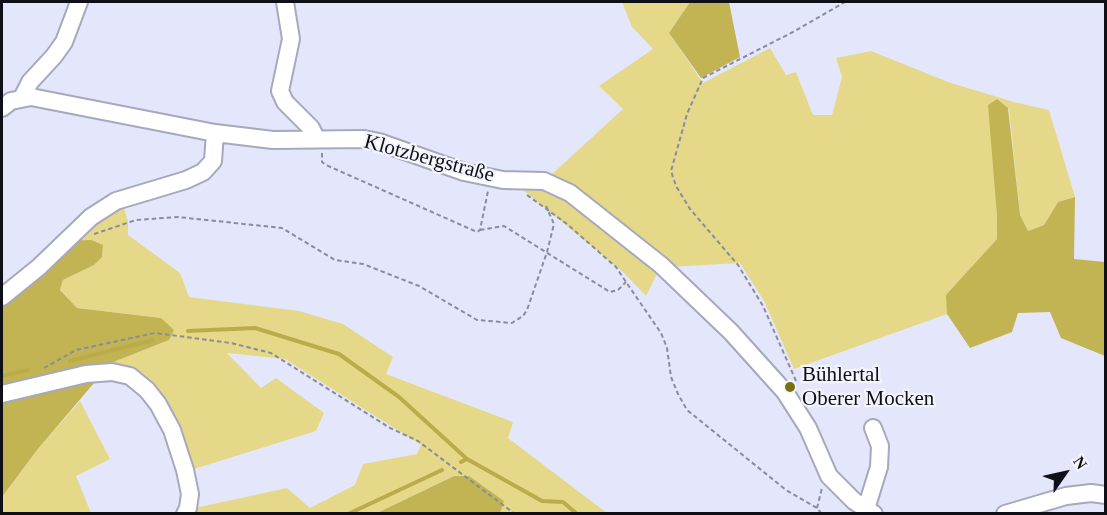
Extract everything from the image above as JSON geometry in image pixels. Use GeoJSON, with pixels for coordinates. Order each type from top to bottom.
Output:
{"type":"FeatureCollection","features":[{"type":"Feature","properties":{"kind":"street"},"geometry":{"type":"LineString","coordinates":[[2,108],[11,101],[22,98],[30,82],[54,56],[64,42],[79,2]]}},
{"type":"Feature","properties":{"kind":"street"},"geometry":{"type":"LineString","coordinates":[[285,2],[291,39],[280,91],[285,102],[319,138]]}},
{"type":"Feature","properties":{"kind":"street","name":"Klotzbergstraße"},"geometry":{"type":"LineString","coordinates":[[22,98],[31,97],[215,133],[273,140],[364,139],[379,142],[464,172],[497,179],[544,181],[570,193],[661,265],[731,332],[772,377],[808,428],[829,476],[854,501],[870,511]]}},
{"type":"Feature","properties":{"kind":"street"},"geometry":{"type":"LineString","coordinates":[[2,297],[39,267],[91,217],[116,201],[186,180],[203,172],[213,161],[215,133]]}},
{"type":"Feature","properties":{"kind":"street"},"geometry":{"type":"LineString","coordinates":[[2,394],[86,374],[112,372],[130,376],[147,390],[158,404],[172,430],[190,494],[185,513]]}},
{"type":"Feature","properties":{"kind":"street"},"geometry":{"type":"LineString","coordinates":[[870,511],[879,467],[880,446],[873,428]]}},
{"type":"Feature","properties":{"kind":"street"},"geometry":{"type":"LineString","coordinates":[[1005,513],[1066,496],[1091,493],[1106,495]]}},
{"type":"Feature","properties":{"kind":"path"},"geometry":{"type":"LineString","coordinates":[[796,381],[763,306],[738,265],[690,209],[676,186],[671,171],[687,114],[703,78],[793,32],[845,2]]}},
{"type":"Feature","properties":{"kind":"path"},"geometry":{"type":"LineString","coordinates":[[319,138],[322,162],[326,165],[477,231],[504,226],[610,292],[618,290],[627,282]]}},
{"type":"Feature","properties":{"kind":"path"},"geometry":{"type":"LineString","coordinates":[[480,230],[497,179],[546,206],[616,267],[627,282],[661,333],[667,348],[671,377],[687,410],[786,490],[812,504],[822,513]]}},
{"type":"Feature","properties":{"kind":"path"},"geometry":{"type":"LineString","coordinates":[[90,236],[136,220],[178,217],[282,228],[335,260],[363,264],[419,286],[477,320],[512,323],[524,316],[547,252],[554,224],[546,206]]}},
{"type":"Feature","properties":{"kind":"path"},"geometry":{"type":"LineString","coordinates":[[39,372],[76,350],[155,333],[231,343],[271,353],[390,428],[418,441],[515,513]]}},
{"type":"Feature","properties":{"kind":"shaded area"},"geometry":{"type":"Polygon","coordinates":[[[622,2],[690,2],[669,33],[703,83],[770,48],[786,75],[796,72],[813,115],[832,115],[842,77],[836,58],[871,51],[948,82],[1049,110],[1075,197],[1058,202],[1044,225],[1028,231],[1020,215],[1009,109],[996,99],[997,239],[947,295],[947,314],[794,369],[764,301],[740,263],[670,267],[578,191],[551,175],[623,109],[599,86],[653,49],[632,27],[622,2]]]}},
{"type":"Feature","properties":{"kind":"shaded area"},"geometry":{"type":"Polygon","coordinates":[[[690,2],[729,2],[740,57],[701,78],[669,33],[690,2]]]}},
{"type":"Feature","properties":{"kind":"shaded area"},"geometry":{"type":"Polygon","coordinates":[[[997,99],[1008,108],[1020,215],[1028,231],[1044,225],[1058,202],[1075,197],[1074,259],[1105,262],[1105,356],[1061,338],[1050,312],[1018,313],[1012,332],[970,348],[947,314],[946,295],[997,239],[988,105],[997,99]]]}},
{"type":"Feature","properties":{"kind":"shaded area"},"geometry":{"type":"Polygon","coordinates":[[[517,185],[548,188],[566,198],[659,270],[646,296],[623,272],[517,185]]]}},
{"type":"Feature","properties":{"kind":"shaded area"},"geometry":{"type":"Polygon","coordinates":[[[122,202],[128,221],[128,235],[180,273],[189,297],[299,311],[343,324],[393,357],[386,374],[513,422],[508,438],[607,513],[499,513],[504,501],[454,476],[377,513],[192,513],[195,508],[287,488],[310,508],[355,485],[363,464],[417,454],[421,445],[285,359],[227,353],[261,388],[276,378],[324,413],[316,431],[191,470],[132,369],[111,363],[169,340],[161,318],[77,308],[60,290],[63,280],[94,265],[102,256],[103,245],[66,241],[122,202]]]}},
{"type":"Feature","properties":{"kind":"shaded area"},"geometry":{"type":"Polygon","coordinates":[[[91,240],[103,245],[102,257],[94,265],[63,280],[60,290],[77,308],[161,318],[174,330],[169,340],[111,363],[37,450],[2,497],[2,292],[66,241],[91,240]]]}},
{"type":"Feature","properties":{"kind":"shaded area"},"geometry":{"type":"Polygon","coordinates":[[[80,401],[110,459],[76,476],[91,513],[2,513],[2,497],[37,450],[80,401]]]}},
{"type":"Feature","properties":{"kind":"shaded area"},"geometry":{"type":"Polygon","coordinates":[[[454,476],[469,476],[504,501],[500,513],[377,513],[454,476]]]}},
{"type":"Feature","properties":{"kind":"waterway"},"geometry":{"type":"LineString","coordinates":[[188,331],[255,328],[339,354],[399,397],[467,459],[461,462]]}},
{"type":"Feature","properties":{"kind":"waterway"},"geometry":{"type":"LineString","coordinates":[[70,361],[153,340]]}},
{"type":"Feature","properties":{"kind":"waterway"},"geometry":{"type":"LineString","coordinates":[[2,376],[28,370]]}},
{"type":"Feature","properties":{"kind":"waterway"},"geometry":{"type":"LineString","coordinates":[[467,459],[542,501],[563,502],[577,514]]}},
{"type":"Feature","properties":{"kind":"waterway"},"geometry":{"type":"LineString","coordinates":[[348,514],[442,470]]}},
{"type":"Feature","properties":{"kind":"place","name":"Bühlertal Oberer Mocken"},"geometry":{"type":"Point","coordinates":[790,387]}}]}
